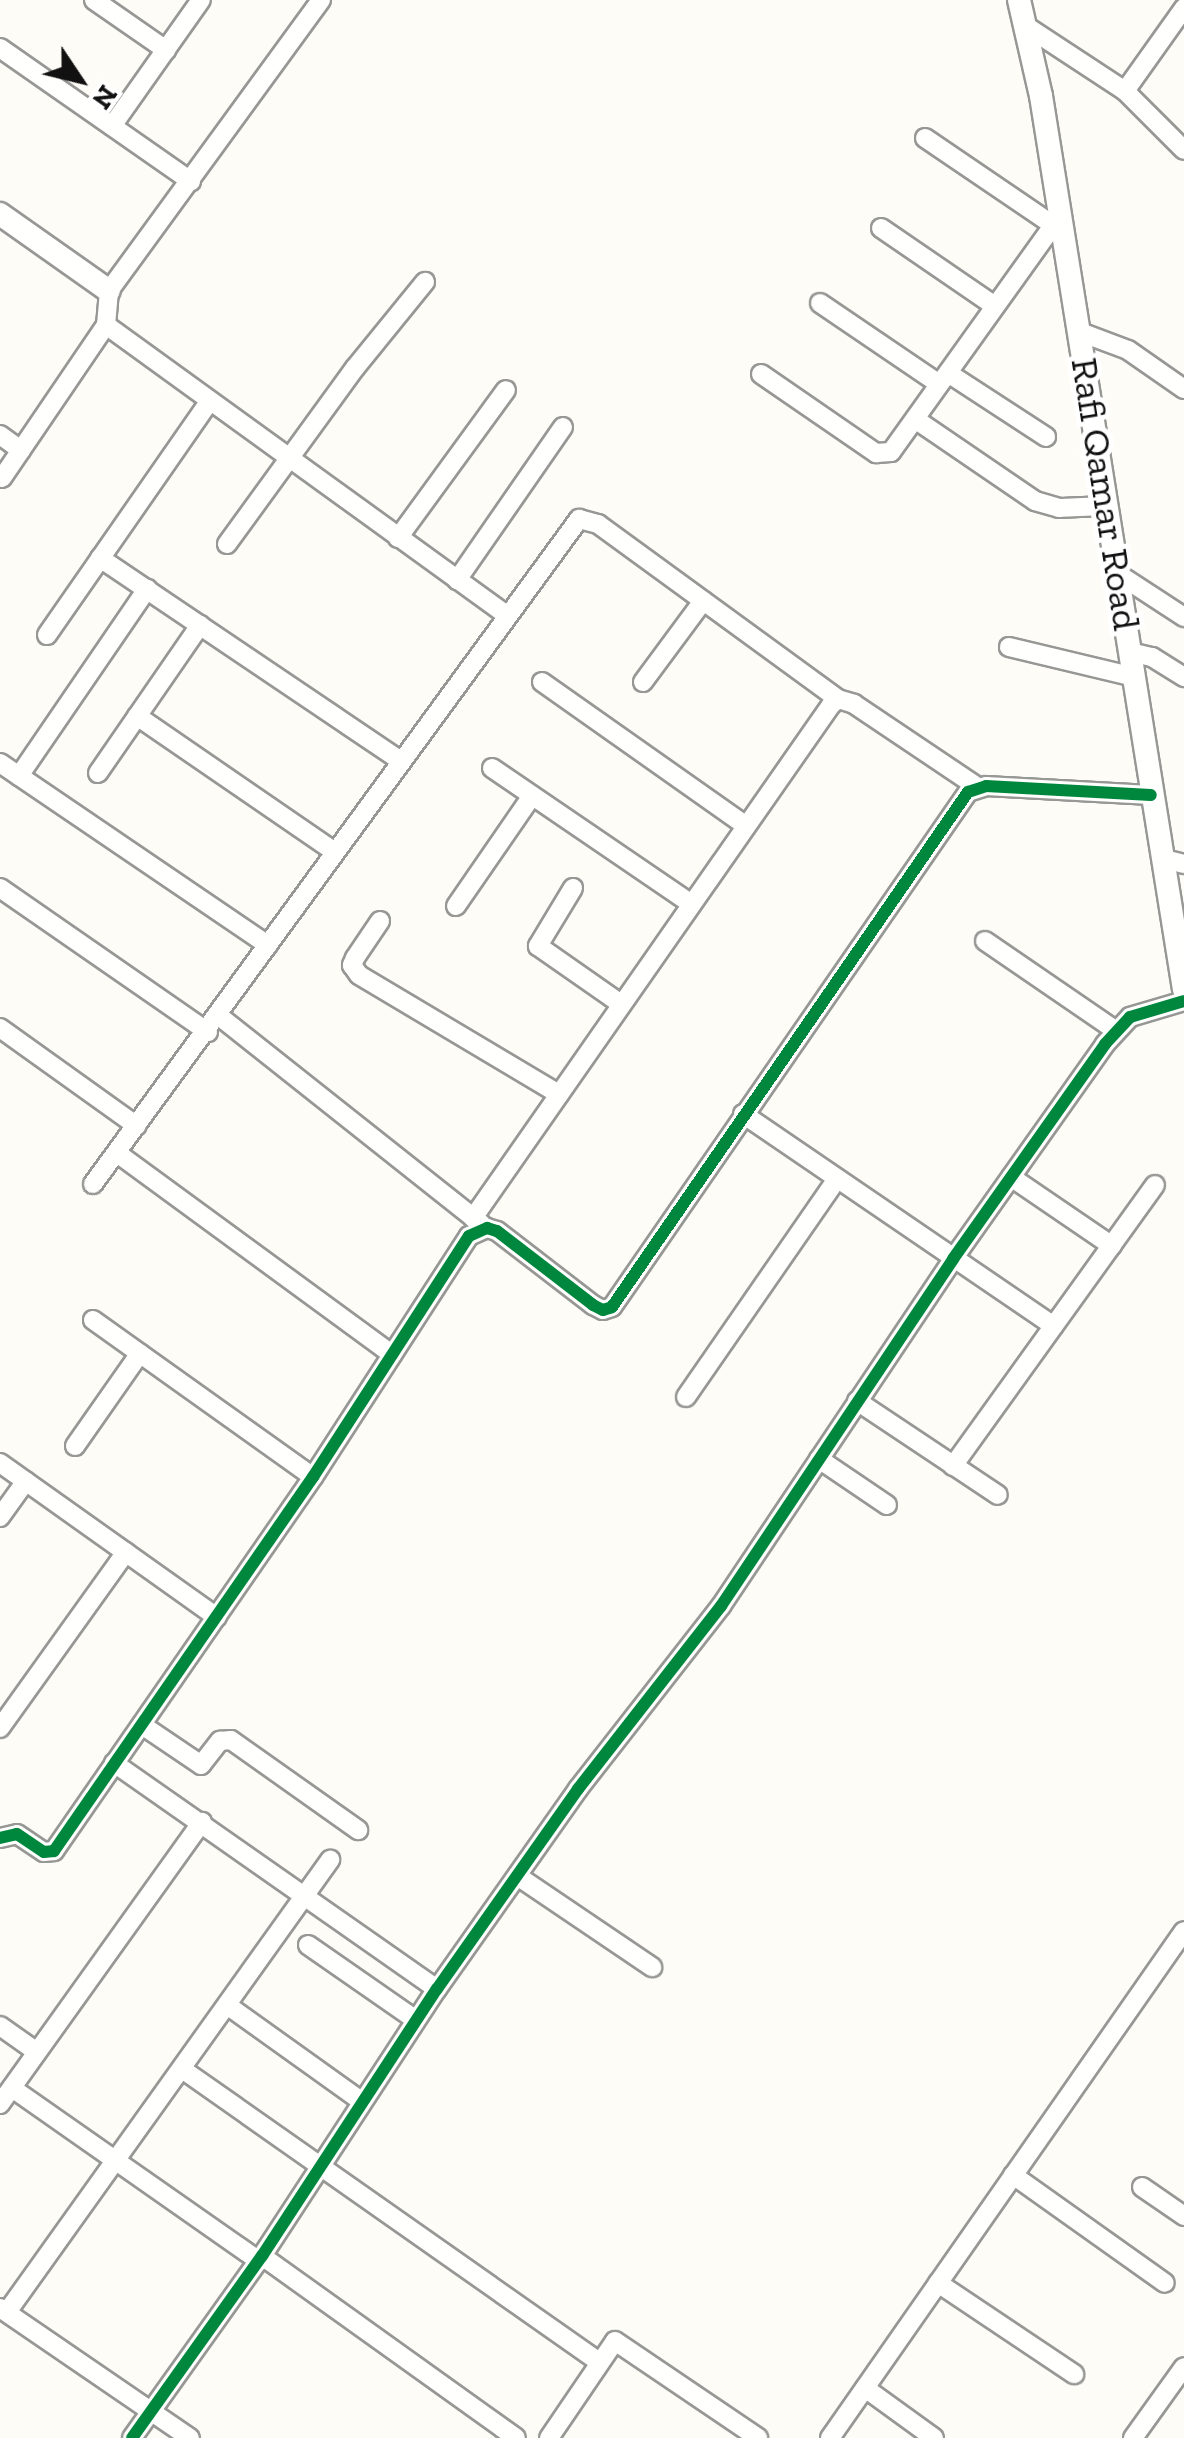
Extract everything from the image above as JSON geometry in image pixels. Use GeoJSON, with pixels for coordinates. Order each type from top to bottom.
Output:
{"type":"FeatureCollection","features":[{"type":"Feature","properties":{"kind":"street"},"geometry":{"type":"LineString","coordinates":[[94,0],[166,50]]}},
{"type":"Feature","properties":{"kind":"street"},"geometry":{"type":"LineString","coordinates":[[112,126],[202,0]]}},
{"type":"Feature","properties":{"kind":"street"},"geometry":{"type":"LineString","coordinates":[[2,478],[106,326],[109,291],[321,0]]}},
{"type":"Feature","properties":{"kind":"street","name":"Rafi Qamar Road"},"geometry":{"type":"LineString","coordinates":[[1019,0],[1056,221],[1080,332],[1151,796],[1174,862],[1184,990]]}},
{"type":"Feature","properties":{"kind":"street"},"geometry":{"type":"LineString","coordinates":[[1125,91],[1184,8]]}},
{"type":"Feature","properties":{"kind":"street"},"geometry":{"type":"LineString","coordinates":[[1026,26],[1125,91],[1184,150]]}},
{"type":"Feature","properties":{"kind":"street"},"geometry":{"type":"LineString","coordinates":[[0,48],[191,182]]}},
{"type":"Feature","properties":{"kind":"street"},"geometry":{"type":"LineString","coordinates":[[762,374],[884,455],[891,452],[1056,221],[925,138]]}},
{"type":"Feature","properties":{"kind":"street"},"geometry":{"type":"LineString","coordinates":[[0,214],[109,291]]}},
{"type":"Feature","properties":{"kind":"street"},"geometry":{"type":"LineString","coordinates":[[881,228],[995,306]]}},
{"type":"Feature","properties":{"kind":"street"},"geometry":{"type":"LineString","coordinates":[[227,544],[286,459],[425,282]]}},
{"type":"Feature","properties":{"kind":"street"},"geometry":{"type":"LineString","coordinates":[[820,302],[1046,437]]}},
{"type":"Feature","properties":{"kind":"street"},"geometry":{"type":"LineString","coordinates":[[106,326],[506,615]]}},
{"type":"Feature","properties":{"kind":"street"},"geometry":{"type":"LineString","coordinates":[[1080,332],[1128,350],[1184,389]]}},
{"type":"Feature","properties":{"kind":"street"},"geometry":{"type":"LineString","coordinates":[[398,538],[506,390]]}},
{"type":"Feature","properties":{"kind":"street"},"geometry":{"type":"LineString","coordinates":[[46,635],[210,402]]}},
{"type":"Feature","properties":{"kind":"street"},"geometry":{"type":"LineString","coordinates":[[914,420],[1034,501],[1059,508],[1107,506]]}},
{"type":"Feature","properties":{"kind":"street"},"geometry":{"type":"LineString","coordinates":[[456,580],[562,427]]}},
{"type":"Feature","properties":{"kind":"street"},"geometry":{"type":"LineString","coordinates":[[0,436],[21,450]]}},
{"type":"Feature","properties":{"kind":"street"},"geometry":{"type":"LineString","coordinates":[[93,1184],[214,1024],[399,760],[579,519],[598,524],[838,699],[854,704],[976,786],[1151,796]]}},
{"type":"Feature","properties":{"kind":"street"},"geometry":{"type":"LineString","coordinates":[[100,558],[399,760]]}},
{"type":"Feature","properties":{"kind":"street"},"geometry":{"type":"LineString","coordinates":[[1118,574],[1184,618]]}},
{"type":"Feature","properties":{"kind":"street"},"geometry":{"type":"LineString","coordinates":[[20,776],[147,589]]}},
{"type":"Feature","properties":{"kind":"street"},"geometry":{"type":"LineString","coordinates":[[643,682],[702,600]]}},
{"type":"Feature","properties":{"kind":"street"},"geometry":{"type":"LineString","coordinates":[[98,773],[200,625]]}},
{"type":"Feature","properties":{"kind":"street"},"geometry":{"type":"LineString","coordinates":[[1008,648],[1134,677]]}},
{"type":"Feature","properties":{"kind":"street"},"geometry":{"type":"LineString","coordinates":[[1130,652],[1152,657],[1184,677]]}},
{"type":"Feature","properties":{"kind":"street"},"geometry":{"type":"LineString","coordinates":[[542,682],[745,825]]}},
{"type":"Feature","properties":{"kind":"street"},"geometry":{"type":"LineString","coordinates":[[0,1838],[17,1834],[44,1852],[54,1852],[312,1477],[460,1246],[480,1223],[559,1094],[745,825],[838,699]]}},
{"type":"Feature","properties":{"kind":"street"},"geometry":{"type":"LineString","coordinates":[[137,716],[335,852]]}},
{"type":"Feature","properties":{"kind":"street"},"geometry":{"type":"LineString","coordinates":[[0,763],[268,945]]}},
{"type":"Feature","properties":{"kind":"street"},"geometry":{"type":"LineString","coordinates":[[492,768],[692,904]]}},
{"type":"Feature","properties":{"kind":"street"},"geometry":{"type":"LineString","coordinates":[[0,888],[214,1024],[603,1310],[612,1307],[743,1114],[968,792],[976,786]]}},
{"type":"Feature","properties":{"kind":"street"},"geometry":{"type":"LineString","coordinates":[[456,906],[532,796]]}},
{"type":"Feature","properties":{"kind":"street"},"geometry":{"type":"LineString","coordinates":[[573,888],[538,946],[622,1004]]}},
{"type":"Feature","properties":{"kind":"street"},"geometry":{"type":"LineString","coordinates":[[380,921],[352,965],[359,975],[559,1094]]}},
{"type":"Feature","properties":{"kind":"street"},"geometry":{"type":"LineString","coordinates":[[985,941],[1114,1030]]}},
{"type":"Feature","properties":{"kind":"street"},"geometry":{"type":"LineString","coordinates":[[132,2438],[260,2258],[437,1989],[578,1789],[720,1606],[953,1258],[1114,1030],[1148,1008],[1184,1001]]}},
{"type":"Feature","properties":{"kind":"street"},"geometry":{"type":"LineString","coordinates":[[0,1028],[137,1126]]}},
{"type":"Feature","properties":{"kind":"street"},"geometry":{"type":"LineString","coordinates":[[743,1114],[1054,1326]]}},
{"type":"Feature","properties":{"kind":"street"},"geometry":{"type":"LineString","coordinates":[[117,1153],[392,1354]]}},
{"type":"Feature","properties":{"kind":"street"},"geometry":{"type":"LineString","coordinates":[[1011,1177],[1112,1246]]}},
{"type":"Feature","properties":{"kind":"street"},"geometry":{"type":"LineString","coordinates":[[686,1397],[837,1179]]}},
{"type":"Feature","properties":{"kind":"street"},"geometry":{"type":"LineString","coordinates":[[953,1466],[1155,1185]]}},
{"type":"Feature","properties":{"kind":"street"},"geometry":{"type":"LineString","coordinates":[[93,1320],[312,1477]]}},
{"type":"Feature","properties":{"kind":"street"},"geometry":{"type":"LineString","coordinates":[[75,1446],[140,1353]]}},
{"type":"Feature","properties":{"kind":"street"},"geometry":{"type":"LineString","coordinates":[[857,1401],[998,1495]]}},
{"type":"Feature","properties":{"kind":"street"},"geometry":{"type":"LineString","coordinates":[[819,1459],[887,1505]]}},
{"type":"Feature","properties":{"kind":"street"},"geometry":{"type":"LineString","coordinates":[[0,1463],[217,1617]]}},
{"type":"Feature","properties":{"kind":"street"},"geometry":{"type":"LineString","coordinates":[[0,1517],[26,1481]]}},
{"type":"Feature","properties":{"kind":"street"},"geometry":{"type":"LineString","coordinates":[[0,1728],[126,1552]]}},
{"type":"Feature","properties":{"kind":"street"},"geometry":{"type":"LineString","coordinates":[[142,1725],[198,1764],[203,1764],[220,1740],[230,1740],[358,1830]]}},
{"type":"Feature","properties":{"kind":"street"},"geometry":{"type":"LineString","coordinates":[[114,1763],[306,1893],[437,1989]]}},
{"type":"Feature","properties":{"kind":"street"},"geometry":{"type":"LineString","coordinates":[[0,2104],[202,1822]]}},
{"type":"Feature","properties":{"kind":"street"},"geometry":{"type":"LineString","coordinates":[[190,2438],[3,2310],[116,2162],[330,1860]]}},
{"type":"Feature","properties":{"kind":"street"},"geometry":{"type":"LineString","coordinates":[[519,1877],[652,1967]]}},
{"type":"Feature","properties":{"kind":"street"},"geometry":{"type":"LineString","coordinates":[[830,2438],[1184,1931]]}},
{"type":"Feature","properties":{"kind":"street"},"geometry":{"type":"LineString","coordinates":[[308,1945],[416,2020]]}},
{"type":"Feature","properties":{"kind":"street"},"geometry":{"type":"LineString","coordinates":[[227,2005],[360,2101]]}},
{"type":"Feature","properties":{"kind":"street"},"geometry":{"type":"LineString","coordinates":[[0,2026],[37,2052]]}},
{"type":"Feature","properties":{"kind":"street"},"geometry":{"type":"LineString","coordinates":[[182,2069],[321,2163],[598,2362]]}},
{"type":"Feature","properties":{"kind":"street"},"geometry":{"type":"LineString","coordinates":[[12,2088],[516,2438]]}},
{"type":"Feature","properties":{"kind":"street"},"geometry":{"type":"LineString","coordinates":[[1013,2175],[1165,2283]]}},
{"type":"Feature","properties":{"kind":"street"},"geometry":{"type":"LineString","coordinates":[[1142,2187],[1184,2216]]}},
{"type":"Feature","properties":{"kind":"street"},"geometry":{"type":"LineString","coordinates":[[938,2283],[1074,2374]]}},
{"type":"Feature","properties":{"kind":"street"},"geometry":{"type":"LineString","coordinates":[[549,2438],[612,2342],[618,2342],[758,2438]]}},
{"type":"Feature","properties":{"kind":"street"},"geometry":{"type":"LineString","coordinates":[[1133,2438],[1184,2366]]}},
{"type":"Feature","properties":{"kind":"street"},"geometry":{"type":"LineString","coordinates":[[865,2388],[934,2438]]}},
{"type":"Feature","properties":{"kind":"cycle path"},"geometry":{"type":"LineString","coordinates":[[0,1838],[17,1834],[44,1852],[54,1851],[313,1477],[469,1236],[487,1228],[497,1231],[593,1305],[603,1310],[612,1307],[968,792],[986,786],[1151,795]]}},
{"type":"Feature","properties":{"kind":"cycle path"},"geometry":{"type":"LineString","coordinates":[[132,2438],[262,2256],[437,1989],[578,1789],[721,1606],[953,1259],[1105,1044],[1130,1017],[1184,1001]]}}]}
